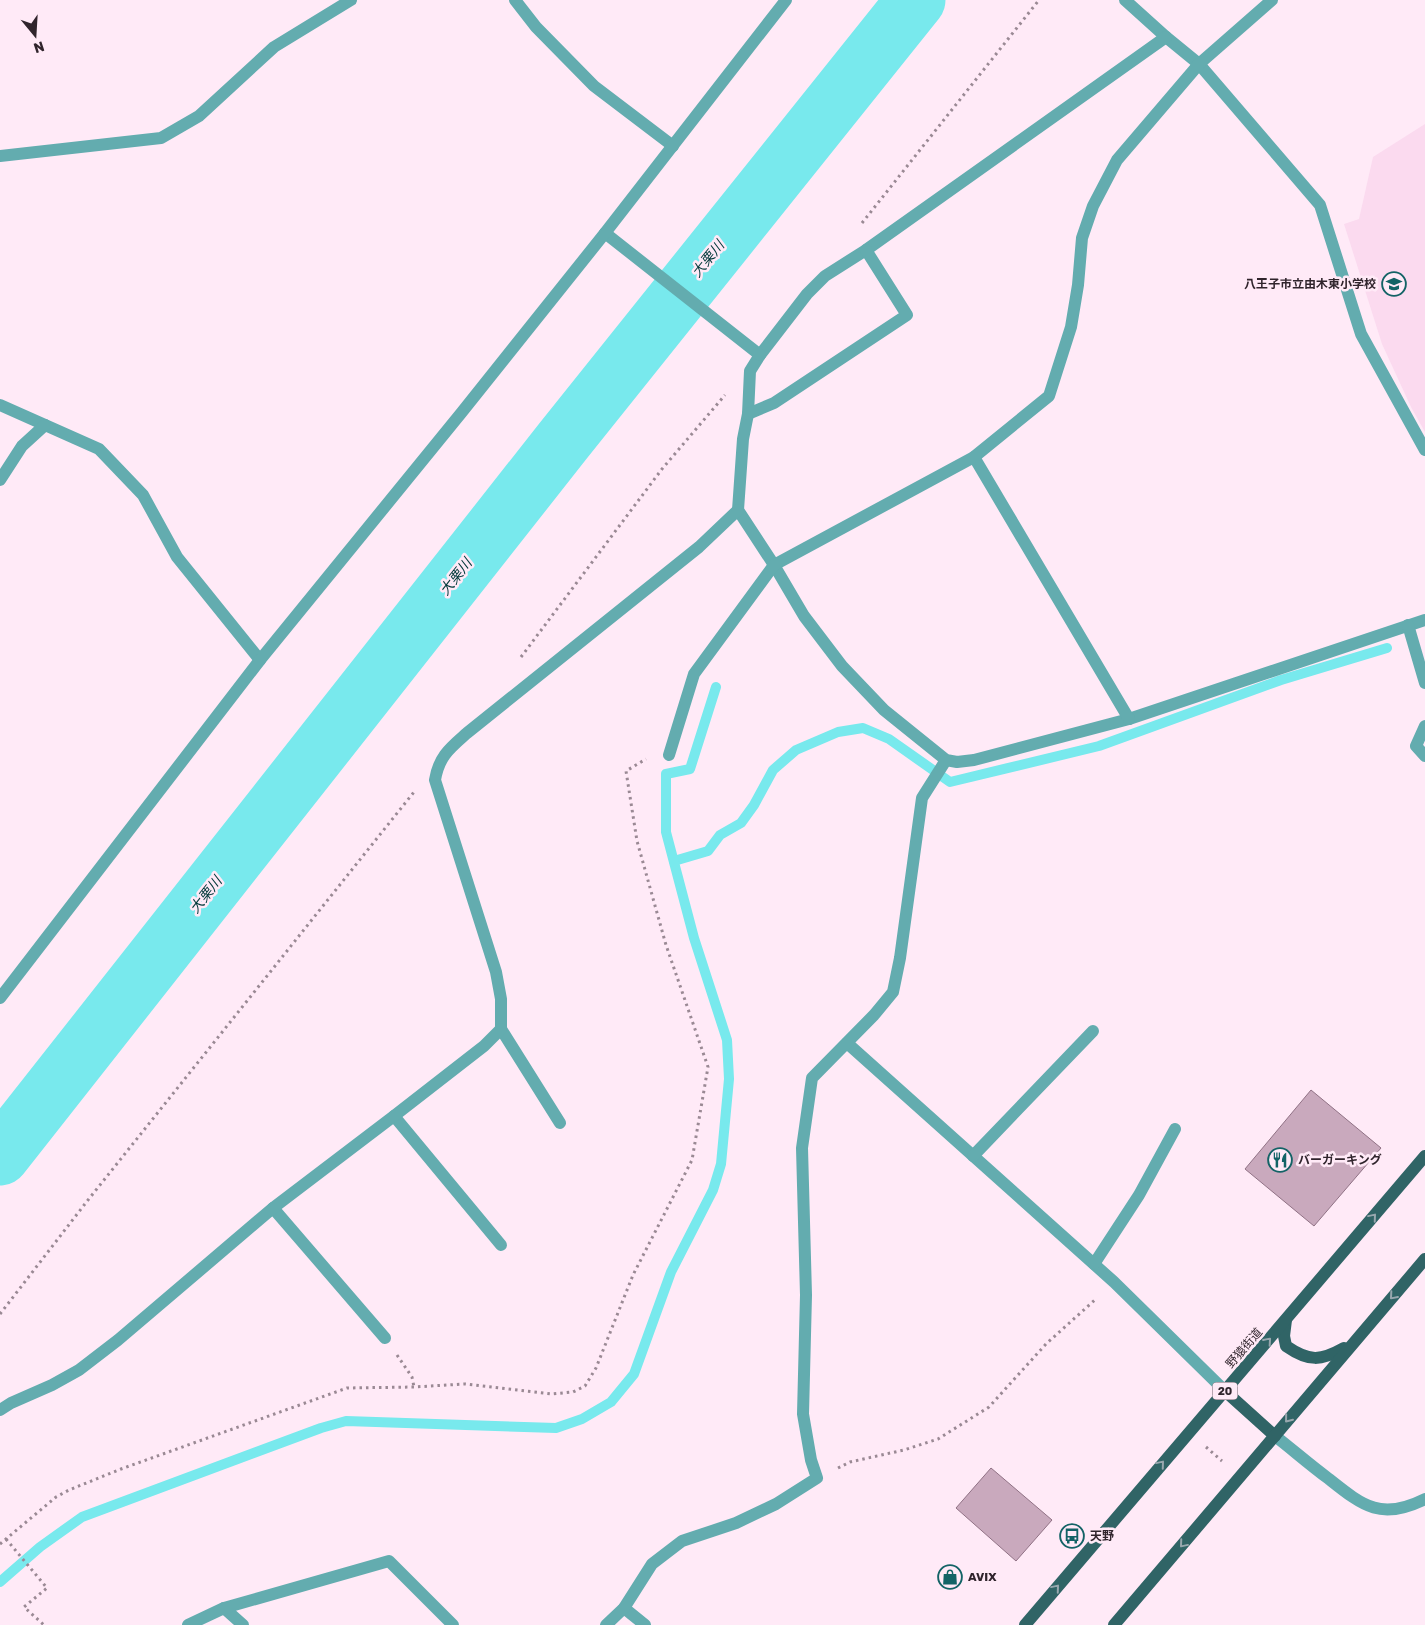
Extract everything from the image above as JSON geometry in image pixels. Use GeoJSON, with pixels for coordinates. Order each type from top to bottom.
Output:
{"type":"FeatureCollection","features":[{"type":"Feature","properties":{"kind":"main road","name":"野猿街道"},"geometry":{"type":"LineString","coordinates":[[1025,1625],[1425,1156]]}},
{"type":"Feature","properties":{"kind":"main road"},"geometry":{"type":"LineString","coordinates":[[1114,1625],[1425,1259]]}},
{"type":"Feature","properties":{"kind":"main road"},"geometry":{"type":"LineString","coordinates":[[1286,1320],[1284,1336],[1286,1346],[1310,1358],[1328,1357],[1353,1343]]}},
{"type":"Feature","properties":{"kind":"main road"},"geometry":{"type":"LineString","coordinates":[[1225,1391],[1275,1436]]}},
{"type":"Feature","properties":{"kind":"street"},"geometry":{"type":"LineString","coordinates":[[0,156],[161,138],[199,116],[274,47],[351,0]]}},
{"type":"Feature","properties":{"kind":"street"},"geometry":{"type":"LineString","coordinates":[[515,0],[536,27],[594,86],[673,146]]}},
{"type":"Feature","properties":{"kind":"street"},"geometry":{"type":"LineString","coordinates":[[0,998],[260,660],[462,412],[610,236],[673,146],[786,0]]}},
{"type":"Feature","properties":{"kind":"street"},"geometry":{"type":"LineString","coordinates":[[1126,0],[1166,38],[1199,64],[1320,205],[1361,334],[1425,450]]}},
{"type":"Feature","properties":{"kind":"street"},"geometry":{"type":"LineString","coordinates":[[669,755],[694,674],[774,565],[974,457],[1050,396],[1071,327],[1078,285],[1082,238],[1093,206],[1117,160],[1199,64],[1272,0]]}},
{"type":"Feature","properties":{"kind":"street"},"geometry":{"type":"LineString","coordinates":[[943,764],[884,710],[842,666],[804,616],[738,510],[743,439],[748,414],[750,370],[755,352],[825,276],[866,250],[1166,38]]}},
{"type":"Feature","properties":{"kind":"street"},"geometry":{"type":"LineString","coordinates":[[610,236],[755,352]]}},
{"type":"Feature","properties":{"kind":"street"},"geometry":{"type":"LineString","coordinates":[[748,414],[774,403],[907,315],[866,250]]}},
{"type":"Feature","properties":{"kind":"street"},"geometry":{"type":"LineString","coordinates":[[0,406],[99,449],[143,495],[177,557],[260,660]]}},
{"type":"Feature","properties":{"kind":"street"},"geometry":{"type":"LineString","coordinates":[[0,480],[22,446],[45,425]]}},
{"type":"Feature","properties":{"kind":"street"},"geometry":{"type":"LineString","coordinates":[[974,457],[1129,720]]}},
{"type":"Feature","properties":{"kind":"street"},"geometry":{"type":"LineString","coordinates":[[560,1123],[500,1029],[502,999],[496,972],[435,780],[438,765],[449,749],[467,732],[699,547],[738,510]]}},
{"type":"Feature","properties":{"kind":"street"},"geometry":{"type":"LineString","coordinates":[[606,1625],[624,1608],[652,1564],[682,1541],[736,1523],[768,1508],[817,1478],[811,1460],[803,1414],[806,1296],[802,1148],[812,1078],[893,992],[900,958],[922,798],[943,764],[974,760],[1129,720],[1425,620]]}},
{"type":"Feature","properties":{"kind":"street"},"geometry":{"type":"LineString","coordinates":[[1408,626],[1425,683]]}},
{"type":"Feature","properties":{"kind":"street"},"geometry":{"type":"LineString","coordinates":[[1425,726],[1416,746],[1425,756]]}},
{"type":"Feature","properties":{"kind":"street"},"geometry":{"type":"LineString","coordinates":[[0,1410],[79,1370],[273,1208],[484,1046],[500,1029]]}},
{"type":"Feature","properties":{"kind":"street"},"geometry":{"type":"LineString","coordinates":[[973,1156],[1093,1031]]}},
{"type":"Feature","properties":{"kind":"street"},"geometry":{"type":"LineString","coordinates":[[847,1043],[1114,1282],[1225,1391]]}},
{"type":"Feature","properties":{"kind":"street"},"geometry":{"type":"LineString","coordinates":[[394,1116],[501,1245]]}},
{"type":"Feature","properties":{"kind":"street"},"geometry":{"type":"LineString","coordinates":[[1094,1264],[1139,1196],[1175,1129]]}},
{"type":"Feature","properties":{"kind":"street"},"geometry":{"type":"LineString","coordinates":[[273,1208],[385,1338]]}},
{"type":"Feature","properties":{"kind":"street"},"geometry":{"type":"LineString","coordinates":[[1275,1436],[1358,1502],[1386,1510],[1409,1507],[1425,1499]]}},
{"type":"Feature","properties":{"kind":"street"},"geometry":{"type":"LineString","coordinates":[[188,1625],[224,1608],[389,1561],[453,1625]]}},
{"type":"Feature","properties":{"kind":"street"},"geometry":{"type":"LineString","coordinates":[[224,1608],[243,1625]]}},
{"type":"Feature","properties":{"kind":"street"},"geometry":{"type":"LineString","coordinates":[[624,1608],[645,1625]]}},
{"type":"Feature","properties":{"kind":"path"},"geometry":{"type":"LineString","coordinates":[[857,228],[1039,0]]}},
{"type":"Feature","properties":{"kind":"path"},"geometry":{"type":"LineString","coordinates":[[518,662],[656,476],[730,390]]}},
{"type":"Feature","properties":{"kind":"path"},"geometry":{"type":"LineString","coordinates":[[0,1314],[88,1200],[416,790]]}},
{"type":"Feature","properties":{"kind":"path"},"geometry":{"type":"LineString","coordinates":[[817,1478],[850,1462],[904,1450],[938,1439],[989,1407],[1046,1344],[1114,1282]]}},
{"type":"Feature","properties":{"kind":"path"},"geometry":{"type":"LineString","coordinates":[[385,1338],[412,1377],[414,1387]]}},
{"type":"Feature","properties":{"kind":"path"},"geometry":{"type":"LineString","coordinates":[[1204,1445],[1225,1463]]}},
{"type":"Feature","properties":{"kind":"path"},"geometry":{"type":"LineString","coordinates":[[6,1539],[47,1588],[24,1607],[44,1625]]}},
{"type":"Feature","properties":{"kind":"shaded area","name":"八王子市立由木東小学校"},"geometry":{"type":"Polygon","coordinates":[[[1425,124],[1425,432],[1411,407],[1382,344],[1344,224],[1359,219],[1373,157],[1425,124]]]}},
{"type":"Feature","properties":{"kind":"building"},"geometry":{"type":"Polygon","coordinates":[[[1311,1090],[1381,1148],[1314,1226],[1245,1169],[1311,1090]]]}},
{"type":"Feature","properties":{"kind":"building"},"geometry":{"type":"Polygon","coordinates":[[[991,1468],[1052,1520],[1016,1561],[956,1508],[991,1468]]]}},
{"type":"Feature","properties":{"kind":"waterway","name":"大栗川"},"geometry":{"type":"LineString","coordinates":[[0,1156],[563,441],[916,0]]}},
{"type":"Feature","properties":{"kind":"waterway"},"geometry":{"type":"LineString","coordinates":[[674,861],[708,851],[720,835],[741,823],[754,805],[773,770],[796,750],[838,732],[863,728],[889,739],[950,782],[1099,746],[1281,680],[1387,648]]}},
{"type":"Feature","properties":{"kind":"waterway"},"geometry":{"type":"LineString","coordinates":[[0,1582],[40,1547],[82,1517],[321,1428],[346,1421],[556,1428],[582,1419],[611,1402],[634,1374],[671,1272],[713,1190],[721,1164],[729,1079],[727,1040],[694,938],[666,832],[666,774],[690,769],[716,687]]}},
{"type":"Feature","properties":{"kind":"place","name":"八王子市立由木東小学校"},"geometry":{"type":"Point","coordinates":[1394,284]}},
{"type":"Feature","properties":{"kind":"place","name":"バーガーキング"},"geometry":{"type":"Point","coordinates":[1280,1160]}},
{"type":"Feature","properties":{"kind":"place","name":"天野"},"geometry":{"type":"Point","coordinates":[1072,1536]}},
{"type":"Feature","properties":{"kind":"place","name":"AVIX"},"geometry":{"type":"Point","coordinates":[950,1577]}}]}
